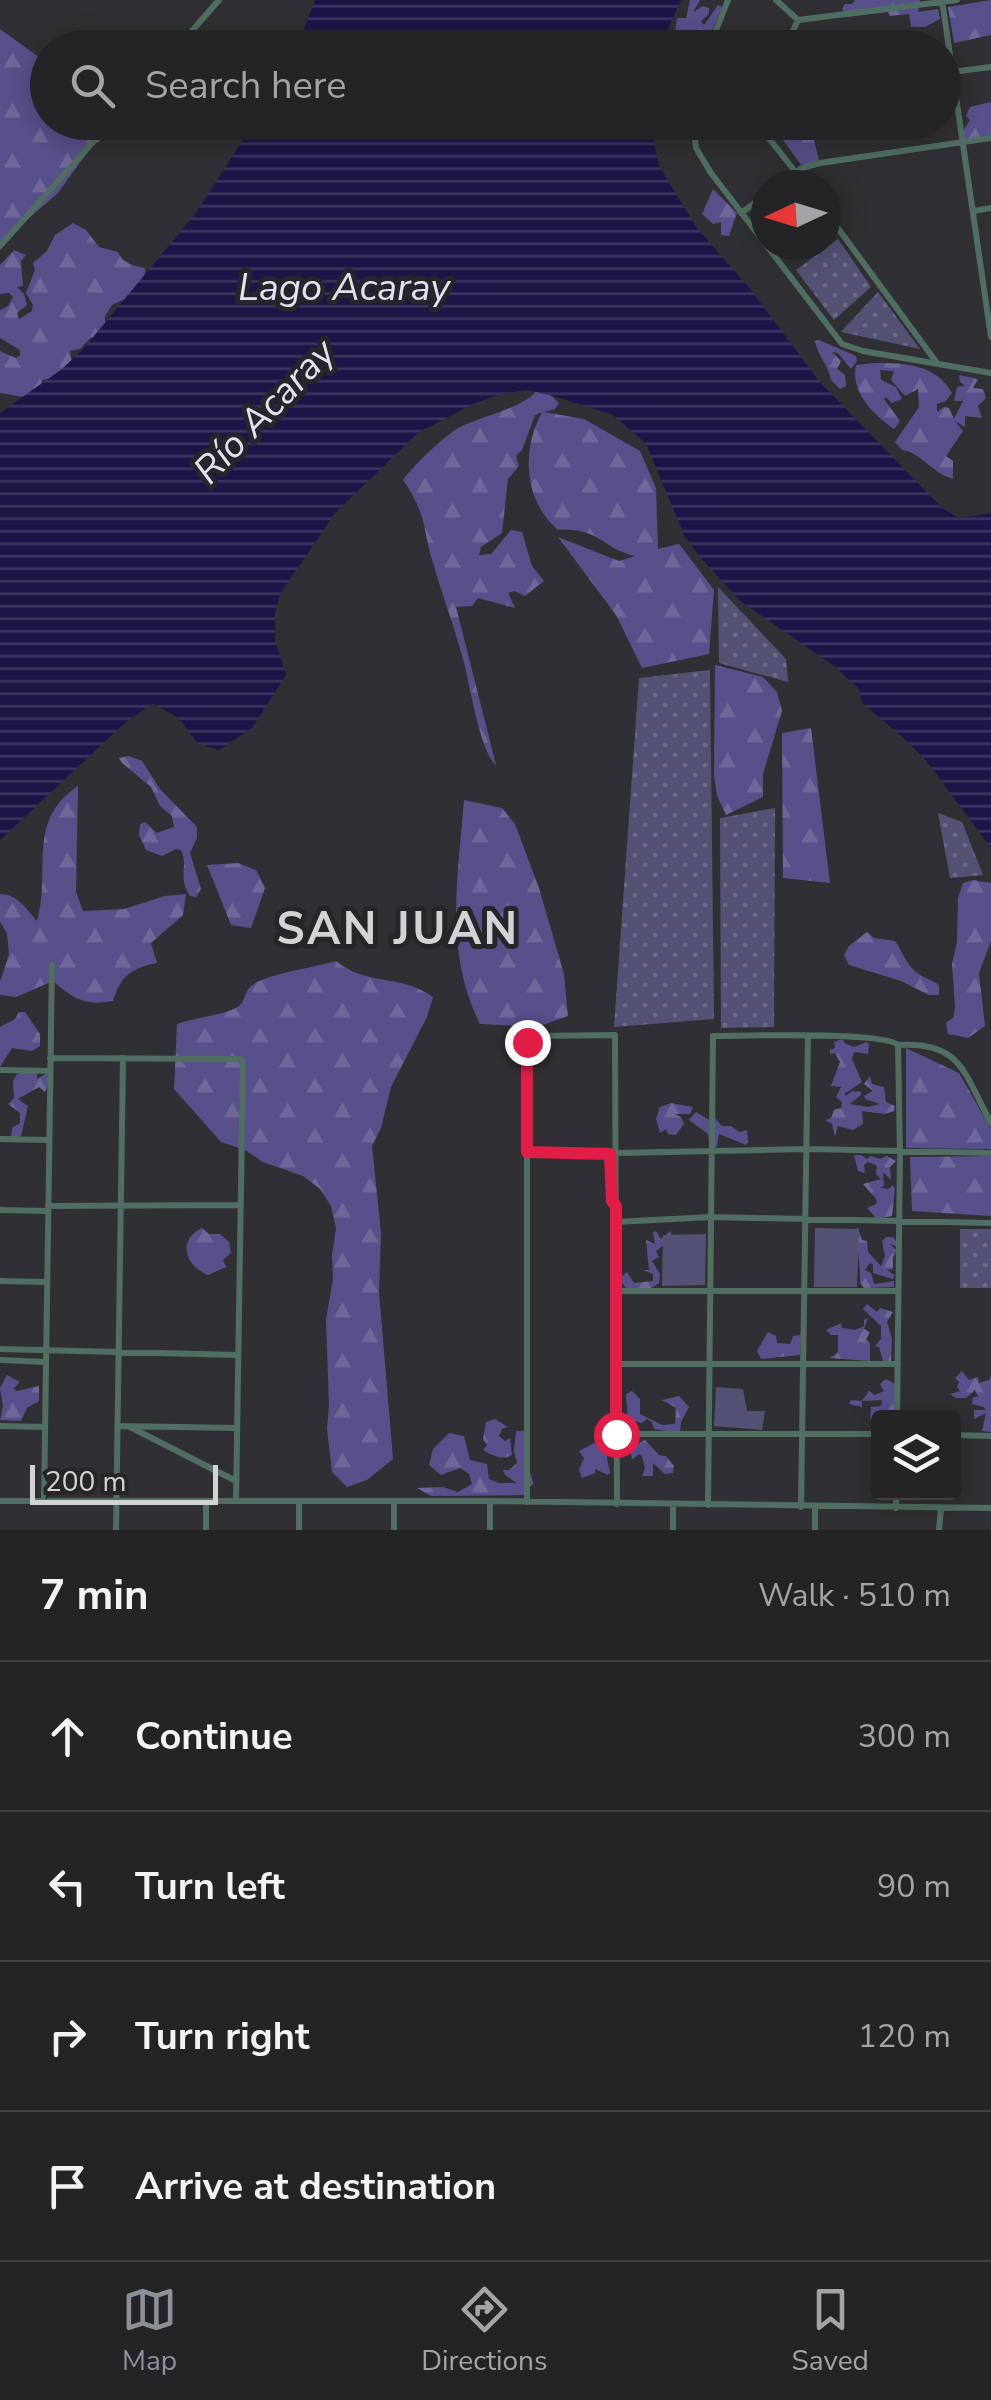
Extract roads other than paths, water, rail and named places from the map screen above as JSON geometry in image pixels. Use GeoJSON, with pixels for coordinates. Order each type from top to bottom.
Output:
{"type":"FeatureCollection","features":[{"type":"Feature","properties":{"kind":"street"},"geometry":{"type":"LineString","coordinates":[[193,30],[219,0]]}},
{"type":"Feature","properties":{"kind":"street"},"geometry":{"type":"LineString","coordinates":[[716,30],[728,0]]}},
{"type":"Feature","properties":{"kind":"street"},"geometry":{"type":"LineString","coordinates":[[776,0],[798,20],[957,0]]}},
{"type":"Feature","properties":{"kind":"street"},"geometry":{"type":"LineString","coordinates":[[942,1],[947,30]]}},
{"type":"Feature","properties":{"kind":"street"},"geometry":{"type":"LineString","coordinates":[[794,30],[798,20]]}},
{"type":"Feature","properties":{"kind":"street"},"geometry":{"type":"LineString","coordinates":[[961,70],[991,67]]}},
{"type":"Feature","properties":{"kind":"street"},"geometry":{"type":"LineString","coordinates":[[961,128],[991,338]]}},
{"type":"Feature","properties":{"kind":"street"},"geometry":{"type":"LineString","coordinates":[[802,170],[991,138]]}},
{"type":"Feature","properties":{"kind":"street"},"geometry":{"type":"LineString","coordinates":[[0,246],[94,140]]}},
{"type":"Feature","properties":{"kind":"street"},"geometry":{"type":"LineString","coordinates":[[695,140],[696,148],[742,213],[842,344],[863,351],[991,372]]}},
{"type":"Feature","properties":{"kind":"street"},"geometry":{"type":"LineString","coordinates":[[770,140],[794,170]]}},
{"type":"Feature","properties":{"kind":"street"},"geometry":{"type":"LineString","coordinates":[[742,213],[751,206]]}},
{"type":"Feature","properties":{"kind":"street"},"geometry":{"type":"LineString","coordinates":[[974,210],[991,208]]}},
{"type":"Feature","properties":{"kind":"street"},"geometry":{"type":"LineString","coordinates":[[841,232],[938,364]]}},
{"type":"Feature","properties":{"kind":"street"},"geometry":{"type":"LineString","coordinates":[[44,1501],[52,965]]}},
{"type":"Feature","properties":{"kind":"street"},"geometry":{"type":"LineString","coordinates":[[528,1502],[527,1042],[530,1037],[615,1035],[617,1504]]}},
{"type":"Feature","properties":{"kind":"street"},"geometry":{"type":"LineString","coordinates":[[708,1505],[714,1036],[892,1039],[898,1045],[897,1410]]}},
{"type":"Feature","properties":{"kind":"street"},"geometry":{"type":"LineString","coordinates":[[802,1506],[808,1036]]}},
{"type":"Feature","properties":{"kind":"street"},"geometry":{"type":"LineString","coordinates":[[898,1045],[932,1045],[950,1052],[991,1124]]}},
{"type":"Feature","properties":{"kind":"street"},"geometry":{"type":"LineString","coordinates":[[50,1058],[243,1062],[236,1500]]}},
{"type":"Feature","properties":{"kind":"street"},"geometry":{"type":"LineString","coordinates":[[116,1530],[123,1058]]}},
{"type":"Feature","properties":{"kind":"street"},"geometry":{"type":"LineString","coordinates":[[0,1070],[50,1071]]}},
{"type":"Feature","properties":{"kind":"street"},"geometry":{"type":"LineString","coordinates":[[0,1139],[49,1140]]}},
{"type":"Feature","properties":{"kind":"street"},"geometry":{"type":"LineString","coordinates":[[617,1154],[808,1149],[991,1153]]}},
{"type":"Feature","properties":{"kind":"street"},"geometry":{"type":"LineString","coordinates":[[527,1152],[608,1153],[612,1201],[616,1206]]}},
{"type":"Feature","properties":{"kind":"street"},"geometry":{"type":"LineString","coordinates":[[0,1210],[240,1205]]}},
{"type":"Feature","properties":{"kind":"street"},"geometry":{"type":"LineString","coordinates":[[616,1222],[711,1217],[991,1223]]}},
{"type":"Feature","properties":{"kind":"street"},"geometry":{"type":"LineString","coordinates":[[0,1281],[47,1282]]}},
{"type":"Feature","properties":{"kind":"street"},"geometry":{"type":"LineString","coordinates":[[616,1292],[898,1292]]}},
{"type":"Feature","properties":{"kind":"street"},"geometry":{"type":"LineString","coordinates":[[0,1349],[238,1355]]}},
{"type":"Feature","properties":{"kind":"street"},"geometry":{"type":"LineString","coordinates":[[0,1360],[46,1362]]}},
{"type":"Feature","properties":{"kind":"street"},"geometry":{"type":"LineString","coordinates":[[616,1364],[898,1364]]}},
{"type":"Feature","properties":{"kind":"street"},"geometry":{"type":"LineString","coordinates":[[0,1426],[45,1427]]}},
{"type":"Feature","properties":{"kind":"street"},"geometry":{"type":"LineString","coordinates":[[118,1426],[237,1428]]}},
{"type":"Feature","properties":{"kind":"street"},"geometry":{"type":"LineString","coordinates":[[130,1427],[236,1481]]}},
{"type":"Feature","properties":{"kind":"street"},"geometry":{"type":"LineString","coordinates":[[616,1434],[871,1434]]}},
{"type":"Feature","properties":{"kind":"street"},"geometry":{"type":"LineString","coordinates":[[961,1435],[991,1436]]}},
{"type":"Feature","properties":{"kind":"street"},"geometry":{"type":"LineString","coordinates":[[896,1500],[896,1508]]}},
{"type":"Feature","properties":{"kind":"street"},"geometry":{"type":"LineString","coordinates":[[0,1501],[490,1501],[991,1508]]}},
{"type":"Feature","properties":{"kind":"street"},"geometry":{"type":"LineString","coordinates":[[206,1501],[206,1530]]}},
{"type":"Feature","properties":{"kind":"street"},"geometry":{"type":"LineString","coordinates":[[299,1501],[299,1530]]}},
{"type":"Feature","properties":{"kind":"street"},"geometry":{"type":"LineString","coordinates":[[394,1501],[394,1530]]}},
{"type":"Feature","properties":{"kind":"street"},"geometry":{"type":"LineString","coordinates":[[490,1501],[490,1530]]}},
{"type":"Feature","properties":{"kind":"street"},"geometry":{"type":"LineString","coordinates":[[673,1504],[673,1530]]}},
{"type":"Feature","properties":{"kind":"street"},"geometry":{"type":"LineString","coordinates":[[815,1507],[815,1530]]}},
{"type":"Feature","properties":{"kind":"street"},"geometry":{"type":"LineString","coordinates":[[938,1530],[941,1508]]}},
{"type":"Feature","properties":{"kind":"water"},"geometry":{"type":"Polygon","coordinates":[[[315,0],[681,0],[668,30],[304,30],[315,0]]]}},
{"type":"Feature","properties":{"kind":"water","name":"Lago Acaray"},"geometry":{"type":"Polygon","coordinates":[[[243,140],[654,140],[659,166],[697,228],[751,290],[819,381],[942,508],[959,518],[991,513],[991,848],[928,763],[862,703],[859,689],[835,667],[739,600],[699,556],[685,537],[646,444],[613,415],[526,390],[473,404],[418,433],[335,513],[280,594],[275,640],[286,675],[252,728],[219,750],[197,743],[179,718],[153,704],[127,721],[0,840],[0,413],[62,369],[84,348],[195,214],[243,140]]]}},
{"type":"Feature","properties":{"kind":"district","name":"SAN JUAN"},"geometry":{"type":"Point","coordinates":[398,928]}},
{"type":"Feature","properties":{"kind":"water label","name":"Río Acaray"},"geometry":{"type":"Point","coordinates":[264,411]}}]}
